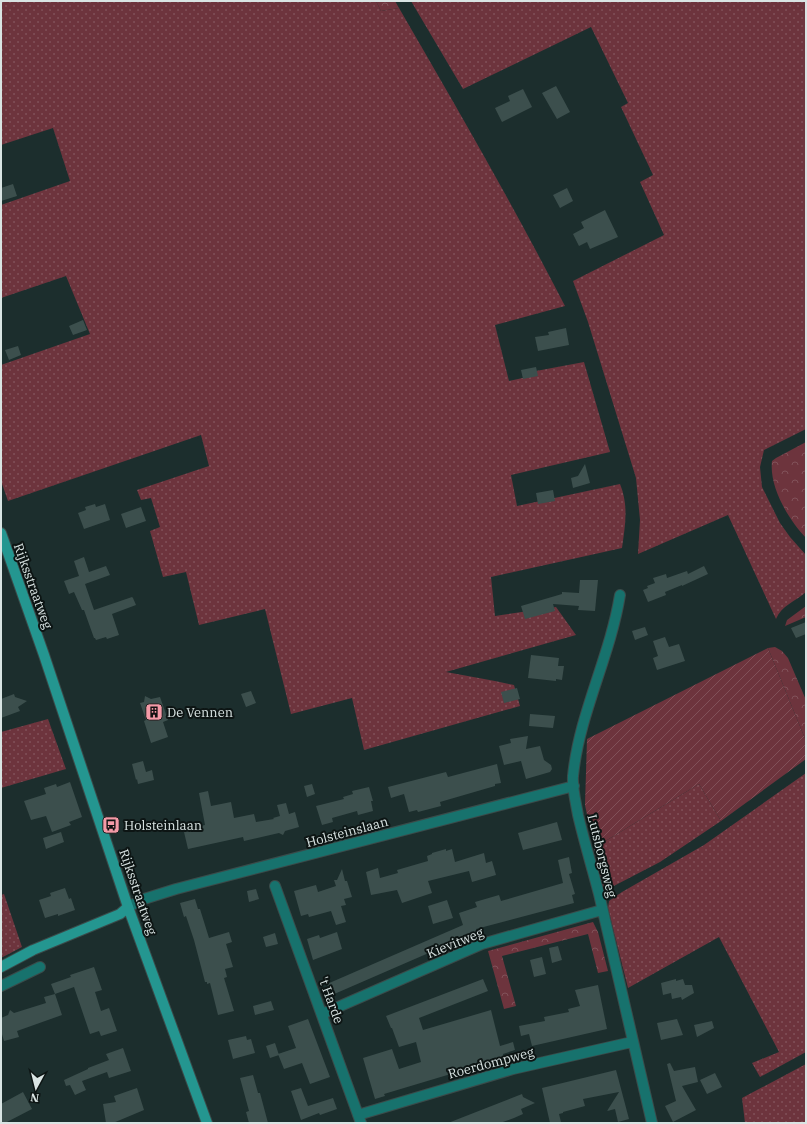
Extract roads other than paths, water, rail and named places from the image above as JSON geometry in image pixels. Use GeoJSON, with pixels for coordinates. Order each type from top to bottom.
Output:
{"type":"FeatureCollection","features":[{"type":"Feature","properties":{"kind":"main road","name":"Rijksstraatweg"},"geometry":{"type":"LineString","coordinates":[[1,533],[44,655],[128,907],[208,1123]]}},
{"type":"Feature","properties":{"kind":"main road"},"geometry":{"type":"LineString","coordinates":[[1,967],[32,950],[120,914],[128,907]]}},
{"type":"Feature","properties":{"kind":"street","name":"Lutsborgsweg"},"geometry":{"type":"LineString","coordinates":[[620,595],[617,617],[581,734],[573,777],[581,827],[652,1123]]}},
{"type":"Feature","properties":{"kind":"street","name":"Holsteinslaan"},"geometry":{"type":"LineString","coordinates":[[128,907],[144,899],[176,889],[574,786]]}},
{"type":"Feature","properties":{"kind":"street","name":"'t Harde"},"geometry":{"type":"LineString","coordinates":[[275,886],[360,1119]]}},
{"type":"Feature","properties":{"kind":"street","name":"Kievitweg"},"geometry":{"type":"LineString","coordinates":[[322,1014],[482,944],[602,910]]}},
{"type":"Feature","properties":{"kind":"street"},"geometry":{"type":"LineString","coordinates":[[1,986],[40,967]]}},
{"type":"Feature","properties":{"kind":"street","name":"Roerdompweg"},"geometry":{"type":"LineString","coordinates":[[360,1119],[513,1069],[632,1042]]}},
{"type":"Feature","properties":{"kind":"place","name":"De Vennen"},"geometry":{"type":"Point","coordinates":[154,712]}},
{"type":"Feature","properties":{"kind":"place","name":"Holsteinlaan"},"geometry":{"type":"Point","coordinates":[111,825]}}]}
